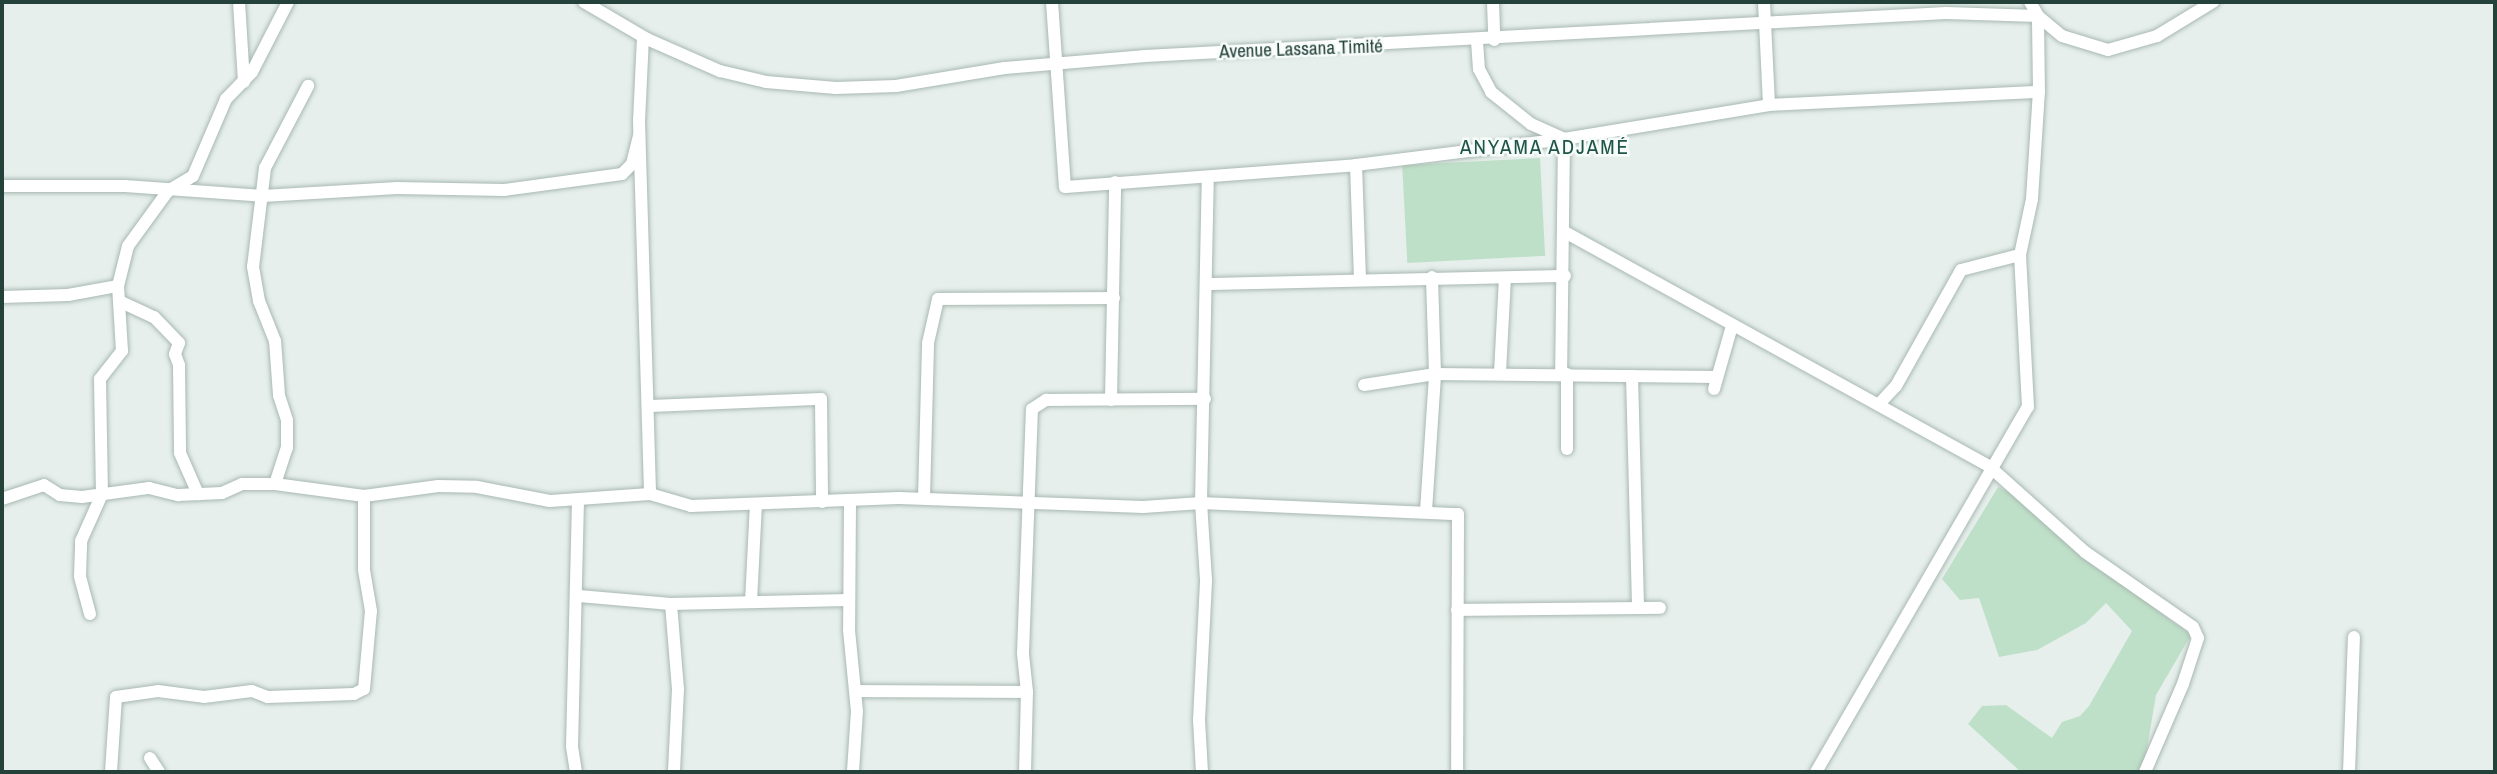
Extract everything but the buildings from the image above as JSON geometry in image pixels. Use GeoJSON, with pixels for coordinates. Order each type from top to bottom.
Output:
{"type":"FeatureCollection","features":[{"type":"Feature","properties":{"kind":"street"},"geometry":{"type":"LineString","coordinates":[[240,2],[244,82]]}},
{"type":"Feature","properties":{"kind":"street"},"geometry":{"type":"LineString","coordinates":[[90,614],[80,576],[81,541],[102,494],[100,379],[122,351],[118,286],[128,246],[168,191],[193,176],[226,99],[244,82],[288,2]]}},
{"type":"Feature","properties":{"kind":"street","name":"Avenue Lassana Timité"},"geometry":{"type":"LineString","coordinates":[[584,2],[600,6],[643,37],[720,71],[797,85],[896,86],[1058,62],[1765,26],[1946,13],[2038,16]]}},
{"type":"Feature","properties":{"kind":"street"},"geometry":{"type":"LineString","coordinates":[[1052,2],[1065,187],[1115,182],[1208,179],[1356,165],[1564,139],[1769,105],[2039,92]]}},
{"type":"Feature","properties":{"kind":"street"},"geometry":{"type":"LineString","coordinates":[[1493,2],[1494,40]]}},
{"type":"Feature","properties":{"kind":"street"},"geometry":{"type":"LineString","coordinates":[[1763,2],[1769,105]]}},
{"type":"Feature","properties":{"kind":"street"},"geometry":{"type":"LineString","coordinates":[[2030,2],[2038,16],[2072,41],[2108,50],[2157,36],[2213,2]]}},
{"type":"Feature","properties":{"kind":"street"},"geometry":{"type":"LineString","coordinates":[[1816,772],[1990,467],[2028,407],[2020,255],[2032,199],[2039,92],[2038,16]]}},
{"type":"Feature","properties":{"kind":"street"},"geometry":{"type":"LineString","coordinates":[[643,37],[639,136],[651,406],[650,494]]}},
{"type":"Feature","properties":{"kind":"street"},"geometry":{"type":"LineString","coordinates":[[1477,41],[1479,69],[1491,92],[1531,124],[1564,139]]}},
{"type":"Feature","properties":{"kind":"street"},"geometry":{"type":"LineString","coordinates":[[275,484],[287,448],[287,420],[279,395],[275,341],[259,301],[253,267],[265,168],[308,86]]}},
{"type":"Feature","properties":{"kind":"street"},"geometry":{"type":"LineString","coordinates":[[2,185],[125,186],[263,196],[397,188],[503,191],[611,176],[628,170],[639,136]]}},
{"type":"Feature","properties":{"kind":"street"},"geometry":{"type":"LineString","coordinates":[[1564,139],[1564,374],[1567,449]]}},
{"type":"Feature","properties":{"kind":"street"},"geometry":{"type":"LineString","coordinates":[[1356,165],[1360,278]]}},
{"type":"Feature","properties":{"kind":"street"},"geometry":{"type":"LineString","coordinates":[[1202,772],[1199,720],[1206,580],[1201,503],[1208,179]]}},
{"type":"Feature","properties":{"kind":"street"},"geometry":{"type":"LineString","coordinates":[[1111,400],[1115,182]]}},
{"type":"Feature","properties":{"kind":"street"},"geometry":{"type":"LineString","coordinates":[[1563,231],[1732,326],[1880,403],[1990,467],[2085,552],[2193,627],[2198,638],[2175,707],[2145,772]]}},
{"type":"Feature","properties":{"kind":"street"},"geometry":{"type":"LineString","coordinates":[[1880,403],[1896,386],[1961,270],[2020,255]]}},
{"type":"Feature","properties":{"kind":"street"},"geometry":{"type":"LineString","coordinates":[[1207,284],[1432,276],[1565,276]]}},
{"type":"Feature","properties":{"kind":"street"},"geometry":{"type":"LineString","coordinates":[[1426,511],[1435,374],[1432,276]]}},
{"type":"Feature","properties":{"kind":"street"},"geometry":{"type":"LineString","coordinates":[[1500,373],[1505,278]]}},
{"type":"Feature","properties":{"kind":"street"},"geometry":{"type":"LineString","coordinates":[[2,297],[68,295],[118,286]]}},
{"type":"Feature","properties":{"kind":"street"},"geometry":{"type":"LineString","coordinates":[[924,498],[928,343],[938,299],[1114,298]]}},
{"type":"Feature","properties":{"kind":"street"},"geometry":{"type":"LineString","coordinates":[[119,301],[154,317],[179,343],[175,354],[179,365],[180,453],[198,494]]}},
{"type":"Feature","properties":{"kind":"street"},"geometry":{"type":"LineString","coordinates":[[1364,385],[1435,374],[1500,373],[1632,376],[1715,383],[1732,326]]}},
{"type":"Feature","properties":{"kind":"street"},"geometry":{"type":"LineString","coordinates":[[1632,376],[1638,608]]}},
{"type":"Feature","properties":{"kind":"street"},"geometry":{"type":"LineString","coordinates":[[651,406],[821,399],[825,414],[822,502]]}},
{"type":"Feature","properties":{"kind":"street"},"geometry":{"type":"LineString","coordinates":[[1024,772],[1027,692],[1023,653],[1031,501],[1032,409],[1046,400],[1205,399]]}},
{"type":"Feature","properties":{"kind":"street"},"geometry":{"type":"LineString","coordinates":[[2,499],[44,485],[60,495],[102,494],[149,488],[178,495],[222,493],[242,484],[275,484],[364,496],[438,486],[477,487],[531,500],[578,500],[650,494],[676,505],[924,498],[1143,507],[1201,503],[1458,514],[1457,772]]}},
{"type":"Feature","properties":{"kind":"street"},"geometry":{"type":"LineString","coordinates":[[111,772],[116,697],[158,691],[204,697],[252,691],[281,697],[354,694],[364,689],[371,611],[365,570],[364,496]]}},
{"type":"Feature","properties":{"kind":"street"},"geometry":{"type":"LineString","coordinates":[[576,772],[572,735],[579,596],[578,500]]}},
{"type":"Feature","properties":{"kind":"street"},"geometry":{"type":"LineString","coordinates":[[850,501],[848,600],[855,691],[853,772]]}},
{"type":"Feature","properties":{"kind":"street"},"geometry":{"type":"LineString","coordinates":[[751,601],[756,504]]}},
{"type":"Feature","properties":{"kind":"street"},"geometry":{"type":"LineString","coordinates":[[579,596],[671,604],[848,600]]}},
{"type":"Feature","properties":{"kind":"street"},"geometry":{"type":"LineString","coordinates":[[671,604],[678,689],[674,772]]}},
{"type":"Feature","properties":{"kind":"street"},"geometry":{"type":"LineString","coordinates":[[1457,610],[1660,608]]}},
{"type":"Feature","properties":{"kind":"street"},"geometry":{"type":"LineString","coordinates":[[2349,772],[2354,637]]}},
{"type":"Feature","properties":{"kind":"street"},"geometry":{"type":"LineString","coordinates":[[855,691],[1027,692]]}},
{"type":"Feature","properties":{"kind":"street"},"geometry":{"type":"LineString","coordinates":[[150,758],[159,772]]}},
{"type":"Feature","properties":{"kind":"green space"},"geometry":{"type":"Polygon","coordinates":[[[1540,158],[1545,256],[1407,263],[1402,165],[1540,158]]]}},
{"type":"Feature","properties":{"kind":"green space"},"geometry":{"type":"Polygon","coordinates":[[[1998,487],[2021,498],[2128,589],[2191,635],[2156,695],[2143,772],[2021,772],[1968,724],[1982,706],[2006,705],[2052,738],[2062,722],[2080,716],[2089,706],[2132,631],[2106,603],[2086,623],[2037,650],[1999,657],[1979,598],[1960,600],[1942,579],[1998,487]]]}},
{"type":"Feature","properties":{"kind":"district","name":"ANYAMA ADJAMÉ"},"geometry":{"type":"Point","coordinates":[1545,147]}}]}
